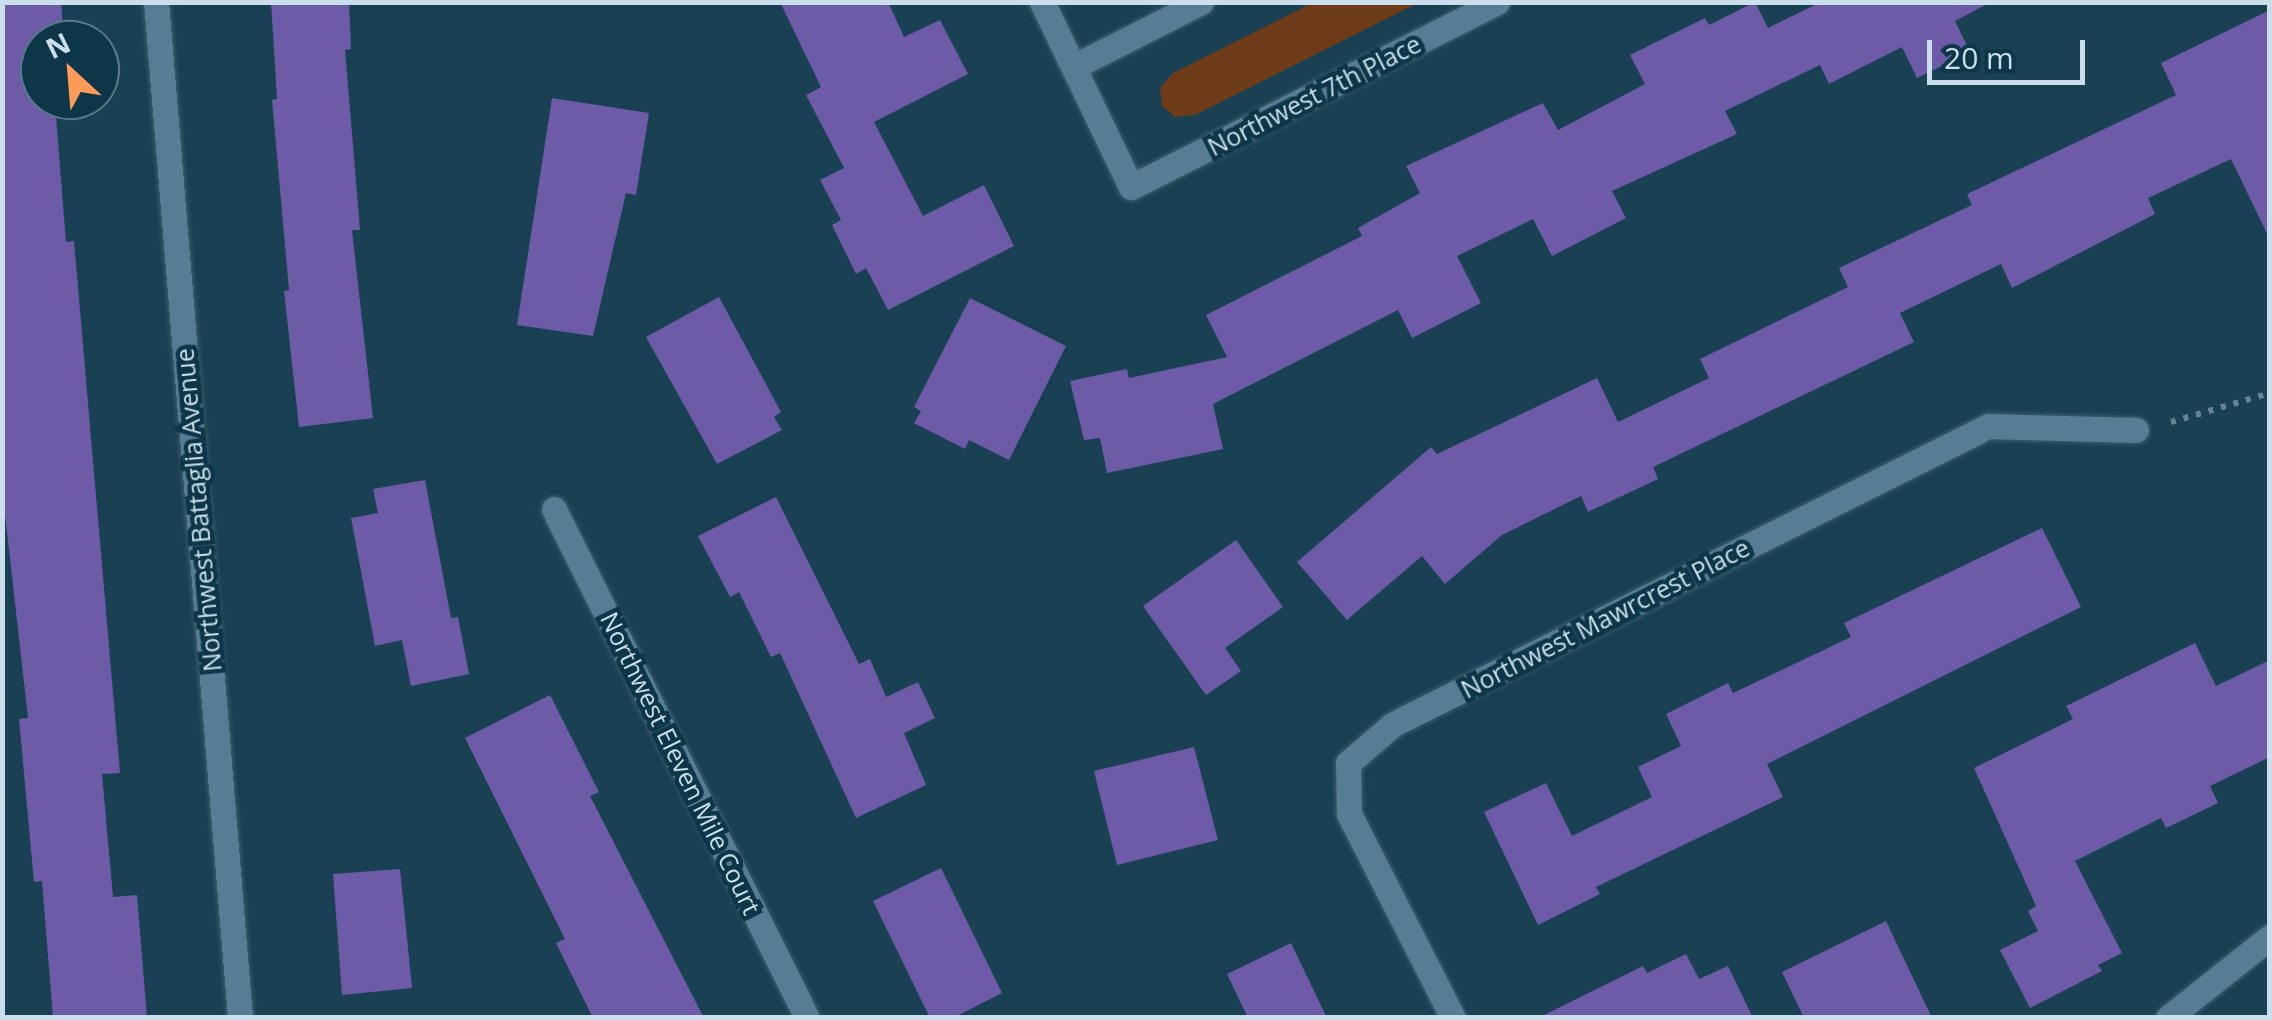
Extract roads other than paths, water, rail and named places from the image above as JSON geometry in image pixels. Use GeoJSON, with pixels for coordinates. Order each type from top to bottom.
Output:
{"type":"FeatureCollection","features":[{"type":"Feature","properties":{"kind":"street","name":"Northwest Battaglia Avenue"},"geometry":{"type":"LineString","coordinates":[[156,2],[240,1018]]}},
{"type":"Feature","properties":{"kind":"street"},"geometry":{"type":"LineString","coordinates":[[1042,2],[1075,66],[1201,2]]}},
{"type":"Feature","properties":{"kind":"street","name":"Northwest 7th Place"},"geometry":{"type":"LineString","coordinates":[[1075,66],[1131,186],[1497,2]]}},
{"type":"Feature","properties":{"kind":"street","name":"Northwest Mawrcrest Place"},"geometry":{"type":"LineString","coordinates":[[1453,1018],[1349,814],[1348,763],[1377,738],[1988,426],[2136,430]]}},
{"type":"Feature","properties":{"kind":"street","name":"Northwest Eleven Mile Court"},"geometry":{"type":"LineString","coordinates":[[554,508],[808,1018]]}},
{"type":"Feature","properties":{"kind":"street"},"geometry":{"type":"LineString","coordinates":[[2168,1018],[2270,937]]}}]}
